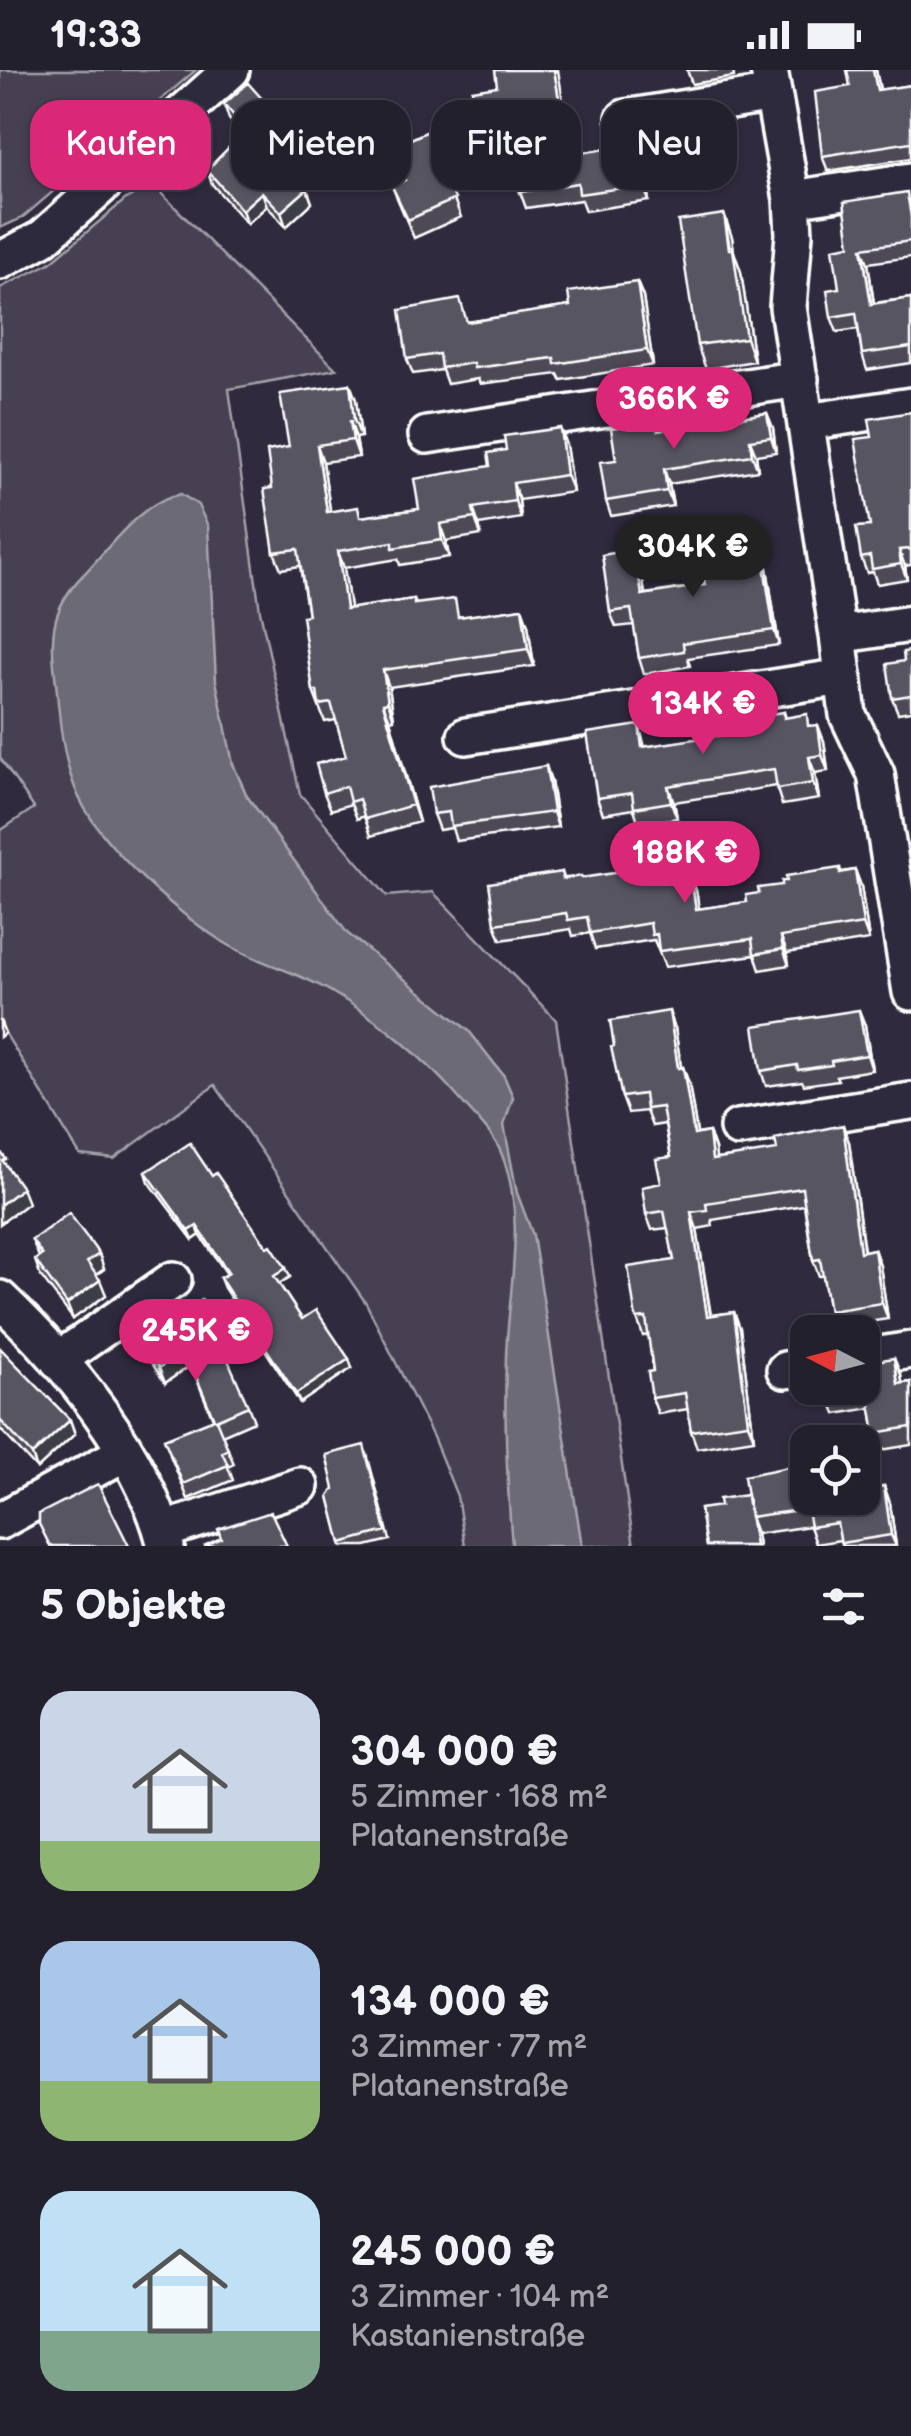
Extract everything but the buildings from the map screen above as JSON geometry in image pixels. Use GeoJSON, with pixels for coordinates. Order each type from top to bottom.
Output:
{"type":"FeatureCollection","features":[{"type":"Feature","properties":{"kind":"street"},"geometry":{"type":"LineString","coordinates":[[0,261],[43,238],[231,70]]}},
{"type":"Feature","properties":{"kind":"street"},"geometry":{"type":"LineString","coordinates":[[698,100],[771,82],[792,199],[794,234],[788,307],[848,715],[876,774],[900,853],[911,992]]}},
{"type":"Feature","properties":{"kind":"street"},"geometry":{"type":"LineString","coordinates":[[792,199],[911,181]]}},
{"type":"Feature","properties":{"kind":"street"},"geometry":{"type":"LineString","coordinates":[[427,436],[800,378]]}},
{"type":"Feature","properties":{"kind":"street"},"geometry":{"type":"LineString","coordinates":[[807,422],[911,406]]}},
{"type":"Feature","properties":{"kind":"street"},"geometry":{"type":"LineString","coordinates":[[838,635],[911,624]]}},
{"type":"Feature","properties":{"kind":"street"},"geometry":{"type":"LineString","coordinates":[[466,736],[843,677]]}},
{"type":"Feature","properties":{"kind":"street"},"geometry":{"type":"LineString","coordinates":[[738,1128],[911,1101]]}},
{"type":"Feature","properties":{"kind":"street"},"geometry":{"type":"LineString","coordinates":[[58,1360],[173,1280]]}},
{"type":"Feature","properties":{"kind":"street"},"geometry":{"type":"LineString","coordinates":[[0,1299],[97,1406],[126,1452],[164,1538],[300,1486]]}},
{"type":"Feature","properties":{"kind":"street"},"geometry":{"type":"LineString","coordinates":[[880,1355],[911,1350]]}},
{"type":"Feature","properties":{"kind":"street"},"geometry":{"type":"LineString","coordinates":[[0,1521],[126,1452]]}},
{"type":"Feature","properties":{"kind":"shaded area"},"geometry":{"type":"Polygon","coordinates":[[[0,70],[196,70],[161,100],[30,100],[30,190],[55,190],[22,218],[0,228],[0,70]]]}},
{"type":"Feature","properties":{"kind":"shaded area"},"geometry":{"type":"Polygon","coordinates":[[[141,190],[160,192],[336,369],[229,389],[260,611],[300,794],[387,896],[433,892],[556,1020],[634,1546],[465,1546],[457,1496],[433,1437],[366,1303],[215,1085],[114,1159],[80,1155],[0,1025],[0,831],[34,808],[0,758],[0,288],[50,263],[141,190]]]}},
{"type":"Feature","properties":{"kind":"shaded area"},"geometry":{"type":"Polygon","coordinates":[[[181,494],[198,505],[208,526],[216,681],[233,764],[247,796],[347,933],[469,1031],[504,1076],[513,1097],[504,1125],[517,1193],[533,1235],[582,1546],[512,1546],[505,1381],[515,1230],[509,1179],[494,1139],[429,1067],[368,1015],[323,987],[232,947],[165,899],[101,832],[75,788],[63,741],[55,674],[53,643],[57,615],[72,588],[128,526],[166,498],[181,494]]]}}]}
